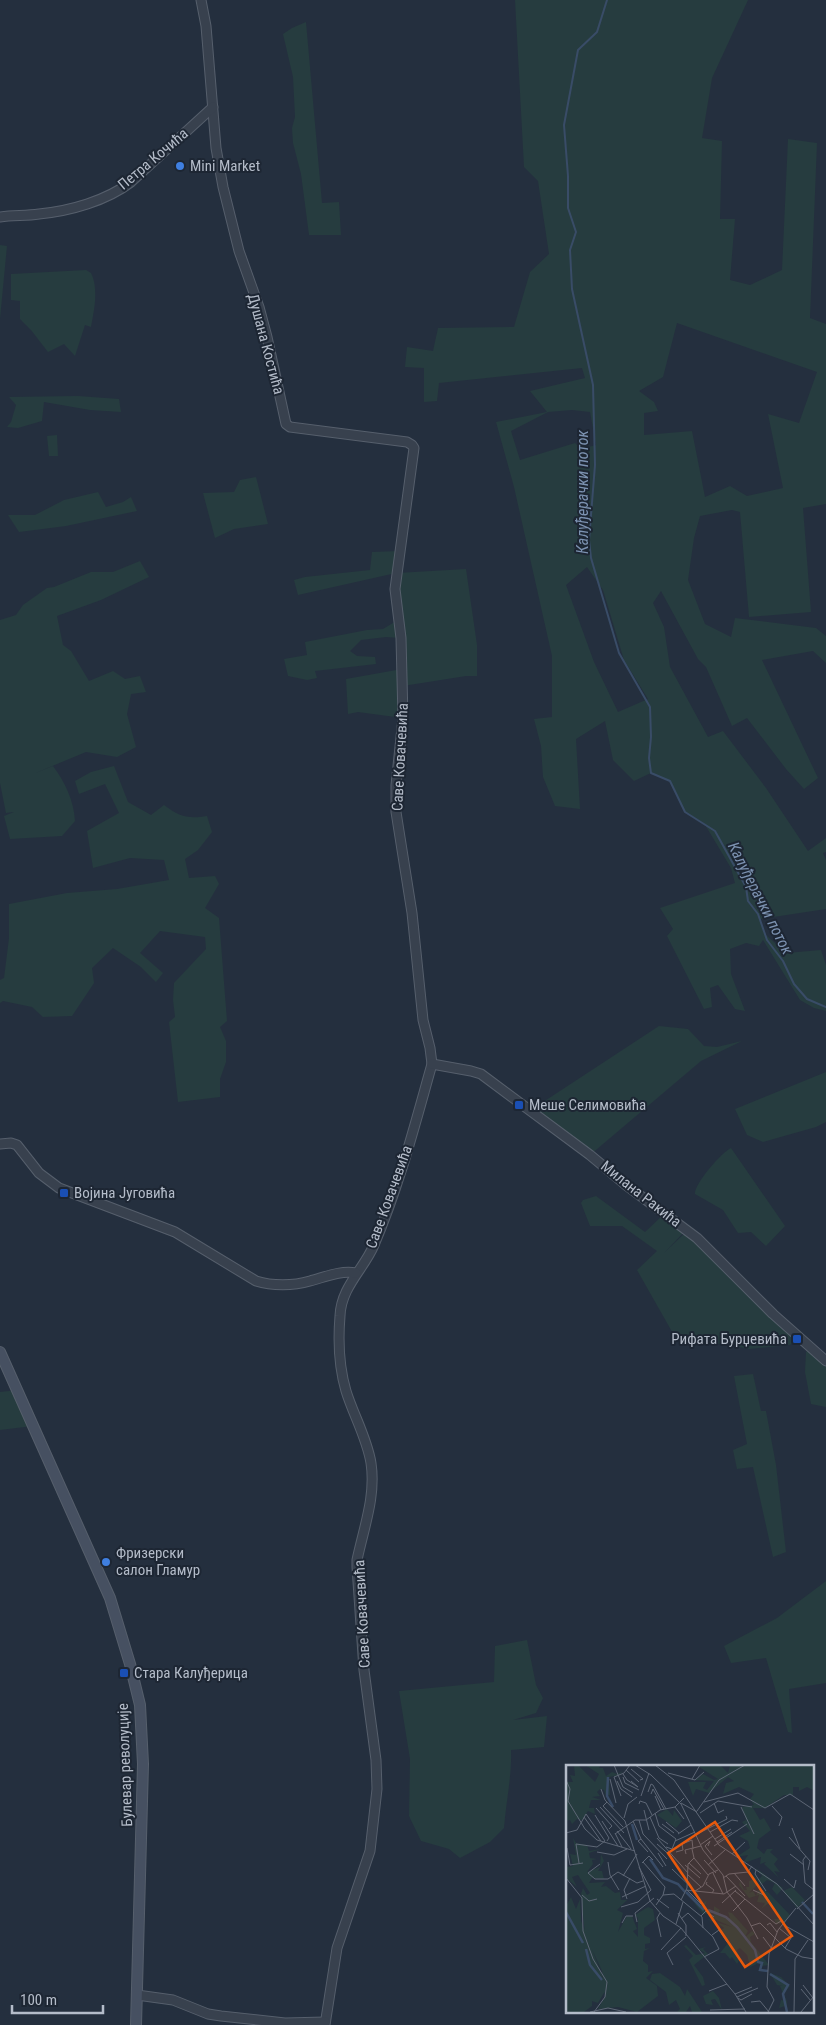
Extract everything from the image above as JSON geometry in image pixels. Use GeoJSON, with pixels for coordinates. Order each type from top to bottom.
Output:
{"type":"FeatureCollection","features":[{"type":"Feature","properties":{"kind":"main road","name":"Булевар револуције"},"geometry":{"type":"LineString","coordinates":[[0,1352],[110,1598],[126,1647],[137,1692],[142,1728],[143,1764],[136,2025]]}},
{"type":"Feature","properties":{"kind":"street"},"geometry":{"type":"LineString","coordinates":[[201,0],[206,26],[213,107]]}},
{"type":"Feature","properties":{"kind":"street","name":"Петра Кочића"},"geometry":{"type":"LineString","coordinates":[[0,217],[60,210],[93,201],[117,191],[130,182],[213,107]]}},
{"type":"Feature","properties":{"kind":"street","name":"Душана Костића"},"geometry":{"type":"LineString","coordinates":[[213,107],[216,148],[224,196],[238,251],[268,337],[286,424],[290,427],[399,441],[413,446]]}},
{"type":"Feature","properties":{"kind":"street","name":"Саве Ковачевића"},"geometry":{"type":"LineString","coordinates":[[325,2024],[337,1948],[370,1851],[378,1773],[364,1670],[357,1567],[372,1498],[371,1462],[345,1389],[340,1350],[341,1306],[356,1273],[374,1247],[432,1064],[423,1020],[414,930],[396,812],[396,785],[403,718],[401,638],[394,589],[414,450],[413,446]]}},
{"type":"Feature","properties":{"kind":"street","name":"Милана Ракића"},"geometry":{"type":"LineString","coordinates":[[432,1064],[471,1070],[481,1074],[590,1155],[626,1185],[665,1212],[708,1247],[773,1314],[826,1361]]}},
{"type":"Feature","properties":{"kind":"street"},"geometry":{"type":"LineString","coordinates":[[0,1144],[11,1143],[17,1145],[39,1173],[59,1188],[175,1232],[256,1281],[271,1284],[296,1284],[345,1272],[356,1273]]}},
{"type":"Feature","properties":{"kind":"street"},"geometry":{"type":"LineString","coordinates":[[137,1995],[173,2000],[201,2011],[221,2016],[285,2023],[325,2024]]}},
{"type":"Feature","properties":{"kind":"green space"},"geometry":{"type":"Polygon","coordinates":[[[515,0],[748,0],[712,78],[702,138],[722,141],[720,219],[735,219],[730,280],[750,285],[782,270],[788,139],[817,143],[810,318],[826,324],[826,504],[803,508],[811,612],[749,617],[740,512],[732,510],[700,516],[694,538],[688,580],[705,624],[731,637],[735,618],[816,628],[826,636],[826,663],[813,651],[762,660],[818,778],[804,789],[786,769],[747,718],[732,726],[706,667],[698,659],[661,591],[653,603],[664,627],[670,667],[708,737],[723,731],[766,788],[808,851],[826,838],[826,852],[823,853],[826,860],[826,909],[760,919],[766,935],[786,953],[821,950],[826,965],[826,1011],[814,1008],[800,1000],[763,940],[759,946],[746,943],[730,949],[731,974],[745,1011],[735,1009],[718,985],[710,988],[712,1007],[704,1009],[667,936],[673,929],[660,908],[735,883],[731,868],[704,823],[685,812],[670,781],[651,773],[634,781],[613,760],[605,721],[576,739],[580,809],[555,806],[543,777],[541,746],[534,719],[552,717],[552,656],[514,487],[496,422],[547,412],[530,391],[585,378],[582,368],[439,383],[437,401],[424,402],[424,368],[405,367],[407,347],[433,351],[438,328],[514,327],[530,272],[549,254],[538,181],[524,167],[515,0]],[[677,323],[663,377],[639,391],[654,402],[658,411],[644,413],[644,435],[692,431],[705,497],[730,486],[747,496],[783,488],[768,414],[799,423],[817,372],[677,323]],[[572,410],[548,412],[511,431],[520,460],[575,443],[581,449],[596,445],[590,412],[572,410]],[[587,567],[566,585],[594,662],[618,712],[648,699],[624,660],[603,590],[587,567]]]}},
{"type":"Feature","properties":{"kind":"green space"},"geometry":{"type":"Polygon","coordinates":[[[306,22],[322,203],[339,202],[341,235],[309,235],[301,174],[293,143],[292,128],[295,117],[293,77],[283,34],[306,22]]]}},
{"type":"Feature","properties":{"kind":"green space"},"geometry":{"type":"Polygon","coordinates":[[[0,245],[7,246],[0,319],[0,245]]]}},
{"type":"Feature","properties":{"kind":"green space"},"geometry":{"type":"Polygon","coordinates":[[[86,270],[91,273],[95,286],[91,327],[85,325],[75,356],[64,344],[48,352],[20,319],[20,301],[11,300],[11,274],[86,270]]]}},
{"type":"Feature","properties":{"kind":"green space"},"geometry":{"type":"Polygon","coordinates":[[[78,396],[119,399],[121,412],[90,410],[44,402],[42,421],[18,428],[7,427],[11,422],[16,405],[9,397],[78,396]]]}},
{"type":"Feature","properties":{"kind":"green space"},"geometry":{"type":"Polygon","coordinates":[[[57,435],[58,456],[49,456],[47,436],[57,435]]]}},
{"type":"Feature","properties":{"kind":"green space"},"geometry":{"type":"Polygon","coordinates":[[[256,477],[268,524],[234,529],[215,538],[203,493],[234,492],[240,480],[256,477]]]}},
{"type":"Feature","properties":{"kind":"green space"},"geometry":{"type":"Polygon","coordinates":[[[98,492],[106,507],[123,502],[131,497],[137,511],[66,526],[19,532],[8,515],[35,515],[64,500],[98,492]]]}},
{"type":"Feature","properties":{"kind":"green space"},"geometry":{"type":"Polygon","coordinates":[[[399,551],[397,573],[466,569],[477,645],[477,676],[403,686],[403,718],[358,712],[348,714],[346,679],[402,669],[401,638],[386,637],[361,640],[350,651],[357,656],[375,657],[376,664],[315,671],[317,678],[307,680],[288,676],[284,659],[307,655],[305,642],[367,630],[383,629],[398,620],[396,573],[298,595],[294,580],[305,577],[370,570],[372,552],[399,551]]]}},
{"type":"Feature","properties":{"kind":"green space"},"geometry":{"type":"Polygon","coordinates":[[[140,561],[149,577],[101,600],[57,616],[63,645],[71,651],[89,681],[113,671],[125,679],[140,676],[146,692],[131,694],[127,714],[136,747],[117,757],[86,752],[33,774],[53,766],[68,792],[73,806],[75,821],[62,836],[10,839],[4,816],[14,812],[6,813],[0,783],[0,620],[16,615],[23,605],[47,588],[91,572],[113,572],[140,561]]]}},
{"type":"Feature","properties":{"kind":"green space"},"geometry":{"type":"Polygon","coordinates":[[[114,766],[128,802],[151,815],[164,805],[184,816],[207,816],[212,832],[198,850],[185,859],[189,878],[215,876],[219,884],[205,908],[219,918],[227,1021],[220,1027],[226,1041],[226,1062],[220,1079],[220,1097],[178,1102],[169,1022],[175,1017],[174,983],[206,949],[205,937],[160,931],[140,953],[163,973],[156,982],[141,967],[113,948],[92,968],[94,983],[72,1016],[43,1017],[32,1007],[3,1001],[0,1003],[0,980],[4,978],[9,938],[9,904],[67,893],[117,889],[169,880],[164,860],[130,858],[93,868],[87,831],[119,813],[105,784],[79,794],[75,781],[91,772],[114,766]]]}},
{"type":"Feature","properties":{"kind":"green space"},"geometry":{"type":"Polygon","coordinates":[[[659,1026],[688,1029],[704,1046],[717,1047],[742,1041],[701,1061],[590,1155],[531,1110],[659,1026]]]}},
{"type":"Feature","properties":{"kind":"green space"},"geometry":{"type":"Polygon","coordinates":[[[826,1072],[826,1122],[816,1127],[763,1142],[747,1135],[735,1109],[826,1072]]]}},
{"type":"Feature","properties":{"kind":"green space"},"geometry":{"type":"Polygon","coordinates":[[[731,1148],[785,1226],[766,1246],[751,1232],[738,1233],[723,1210],[695,1194],[699,1183],[709,1169],[721,1155],[731,1148]]]}},
{"type":"Feature","properties":{"kind":"green space"},"geometry":{"type":"Polygon","coordinates":[[[596,1196],[645,1232],[663,1215],[686,1230],[664,1253],[688,1230],[800,1341],[789,1345],[749,1349],[726,1344],[706,1344],[675,1337],[637,1270],[657,1251],[622,1226],[590,1226],[581,1203],[583,1200],[596,1196]]]}},
{"type":"Feature","properties":{"kind":"green space"},"geometry":{"type":"Polygon","coordinates":[[[810,1349],[826,1363],[826,1407],[811,1404],[805,1372],[806,1352],[810,1349]]]}},
{"type":"Feature","properties":{"kind":"green space"},"geometry":{"type":"Polygon","coordinates":[[[753,1374],[761,1411],[766,1411],[776,1465],[786,1552],[773,1557],[753,1467],[737,1469],[733,1450],[747,1444],[734,1376],[753,1374]]]}},
{"type":"Feature","properties":{"kind":"green space"},"geometry":{"type":"Polygon","coordinates":[[[18,1390],[33,1426],[0,1430],[0,1392],[18,1390]]]}},
{"type":"Feature","properties":{"kind":"green space"},"geometry":{"type":"Polygon","coordinates":[[[826,1581],[826,1683],[789,1689],[792,1733],[788,1732],[766,1658],[731,1663],[724,1646],[777,1618],[826,1581]]]}},
{"type":"Feature","properties":{"kind":"green space"},"geometry":{"type":"Polygon","coordinates":[[[527,1640],[536,1685],[543,1698],[536,1713],[513,1720],[547,1716],[544,1747],[511,1750],[510,1779],[504,1828],[490,1842],[460,1858],[449,1849],[421,1841],[409,1816],[410,1759],[399,1691],[494,1682],[495,1646],[527,1640]]]}},
{"type":"Feature","properties":{"kind":"waterway","name":"Калуђерачки поток"},"geometry":{"type":"LineString","coordinates":[[607,0],[597,32],[578,50],[564,125],[568,176],[568,208],[576,232],[570,250],[572,289],[593,385],[595,465],[589,540],[591,558],[619,653],[650,707],[651,737],[649,758],[651,773],[670,781],[685,812],[715,831],[746,887],[748,901],[758,914],[767,940],[783,961],[794,984],[807,999],[826,1007]]}},
{"type":"Feature","properties":{"kind":"place","name":"Mini Market"},"geometry":{"type":"Point","coordinates":[180,166]}},
{"type":"Feature","properties":{"kind":"place","name":"Меше Селимовића"},"geometry":{"type":"Point","coordinates":[519,1105]}},
{"type":"Feature","properties":{"kind":"place","name":"Војина Југовића"},"geometry":{"type":"Point","coordinates":[64,1193]}},
{"type":"Feature","properties":{"kind":"place","name":"Рифата Бурџевића"},"geometry":{"type":"Point","coordinates":[797,1339]}},
{"type":"Feature","properties":{"kind":"place","name":"Фризерски салон Гламур"},"geometry":{"type":"Point","coordinates":[106,1562]}},
{"type":"Feature","properties":{"kind":"place","name":"Стара Калуђерица"},"geometry":{"type":"Point","coordinates":[124,1673]}}]}
